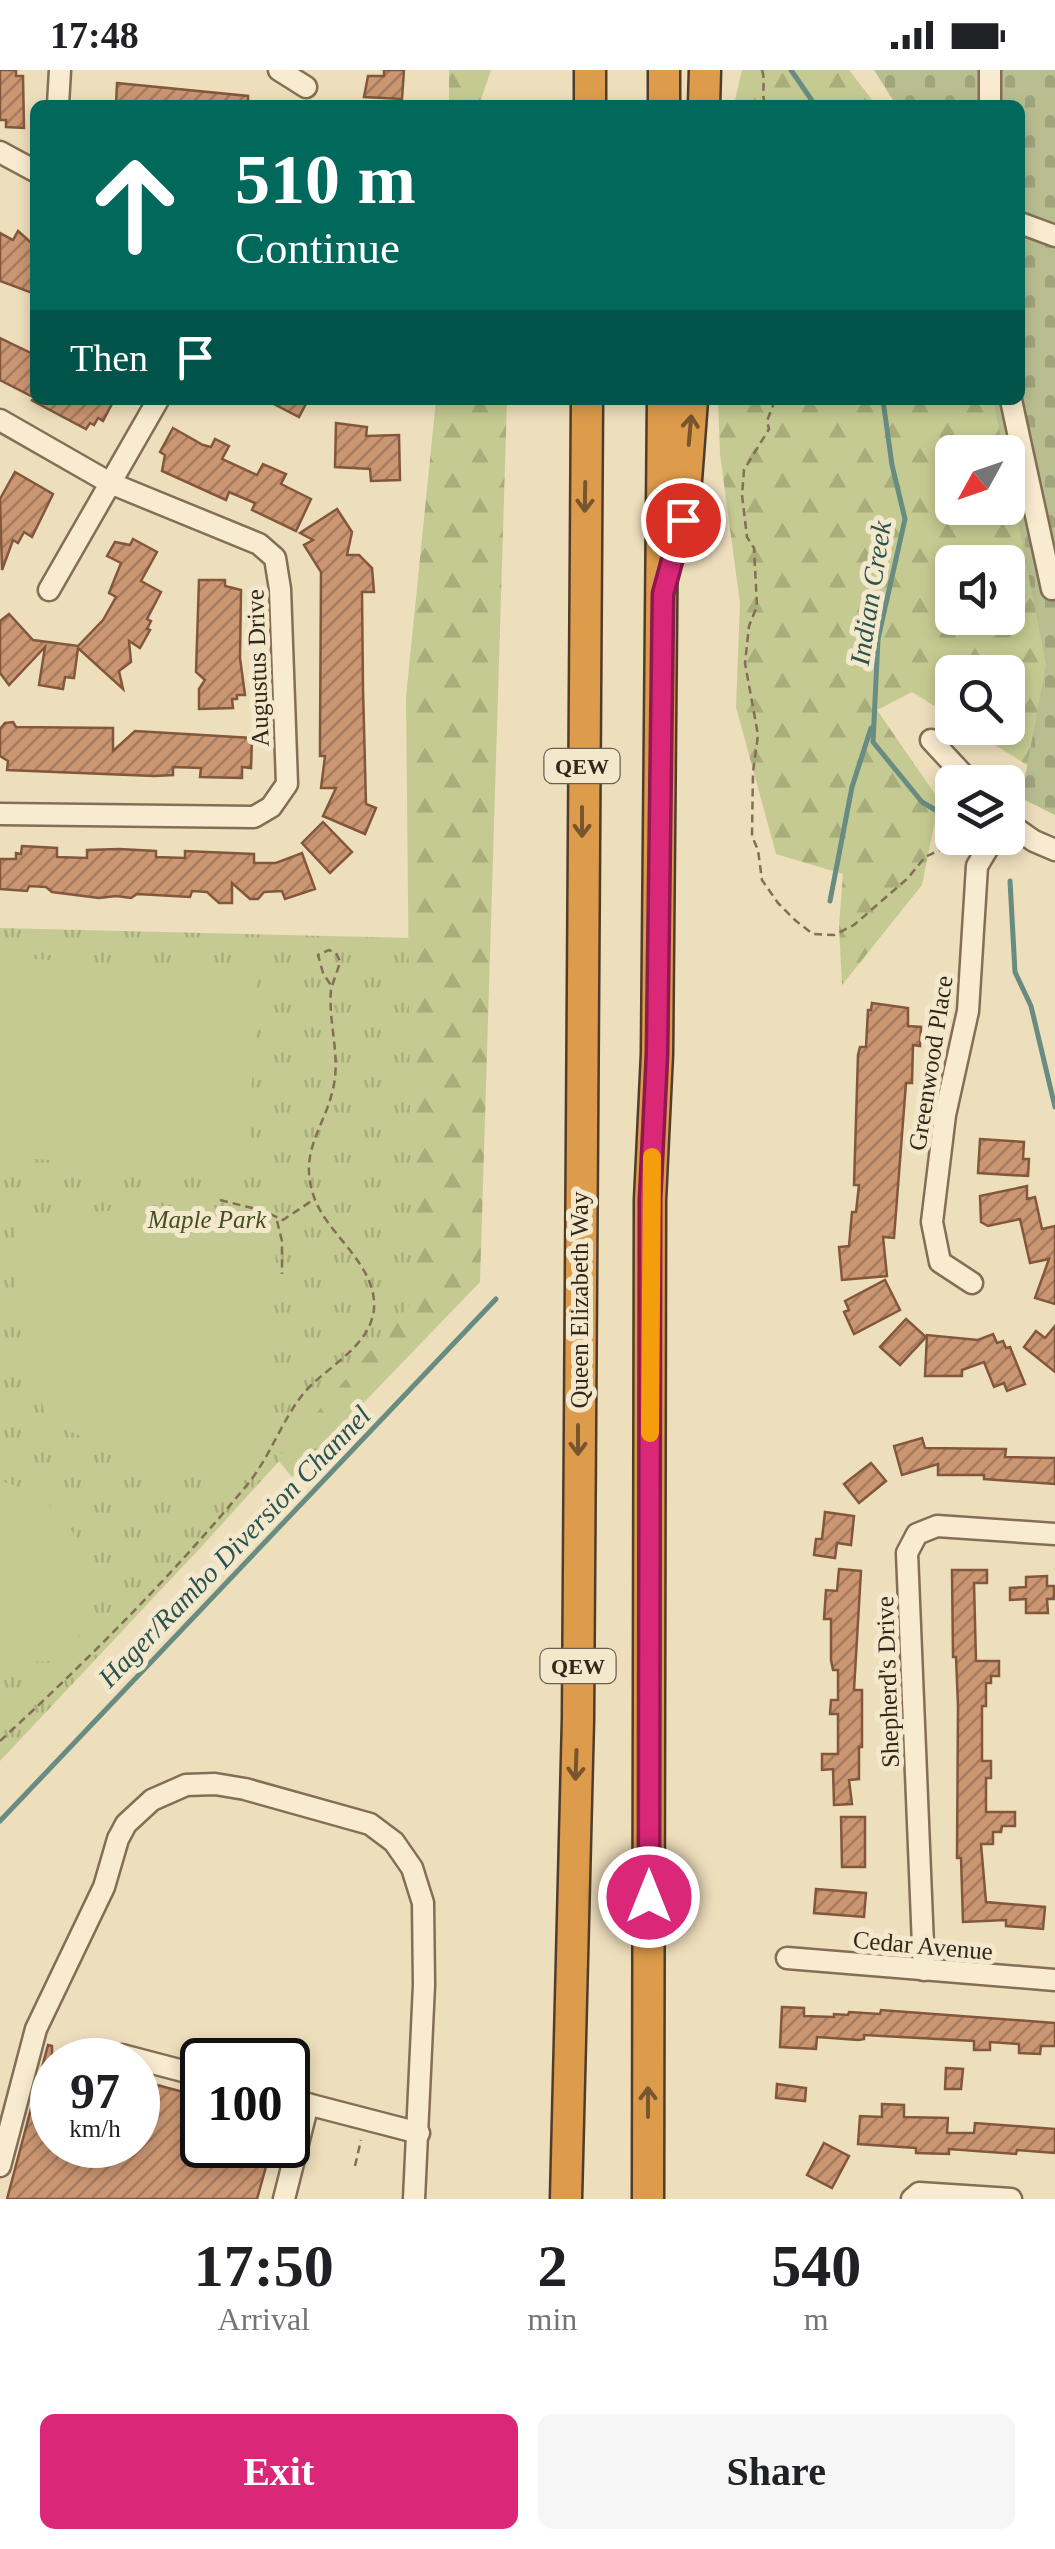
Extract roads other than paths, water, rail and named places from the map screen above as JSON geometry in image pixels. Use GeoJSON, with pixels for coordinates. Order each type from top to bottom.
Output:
{"type":"FeatureCollection","features":[{"type":"Feature","properties":{"kind":"highway"},"geometry":{"type":"LineString","coordinates":[[590,70],[590,100]]}},
{"type":"Feature","properties":{"kind":"highway"},"geometry":{"type":"LineString","coordinates":[[664,70],[664,100]]}},
{"type":"Feature","properties":{"kind":"highway"},"geometry":{"type":"LineString","coordinates":[[704,100],[705,70]]}},
{"type":"Feature","properties":{"kind":"highway","name":"Queen Elizabeth Way"},"geometry":{"type":"LineString","coordinates":[[566,2199],[578,1719],[586,405]]}},
{"type":"Feature","properties":{"kind":"highway","name":"QEW"},"geometry":{"type":"LineString","coordinates":[[648,2199],[650,1200],[657,1054],[663,405]]}},
{"type":"Feature","properties":{"kind":"highway"},"geometry":{"type":"LineString","coordinates":[[663,594],[683,520],[692,405]]}},
{"type":"Feature","properties":{"kind":"street"},"geometry":{"type":"LineString","coordinates":[[58,100],[60,70]]}},
{"type":"Feature","properties":{"kind":"street"},"geometry":{"type":"LineString","coordinates":[[279,70],[306,87]]}},
{"type":"Feature","properties":{"kind":"street"},"geometry":{"type":"LineString","coordinates":[[990,70],[990,100]]}},
{"type":"Feature","properties":{"kind":"street"},"geometry":{"type":"LineString","coordinates":[[0,152],[30,167]]}},
{"type":"Feature","properties":{"kind":"street"},"geometry":{"type":"LineString","coordinates":[[1025,225],[1055,236]]}},
{"type":"Feature","properties":{"kind":"street"},"geometry":{"type":"LineString","coordinates":[[50,590],[155,405]]}},
{"type":"Feature","properties":{"kind":"street"},"geometry":{"type":"LineString","coordinates":[[1013,405],[1054,595]]}},
{"type":"Feature","properties":{"kind":"street","name":"Augustus Drive"},"geometry":{"type":"LineString","coordinates":[[0,420],[110,483],[259,544],[275,558],[280,589],[287,784],[271,807],[254,816],[0,814]]}},
{"type":"Feature","properties":{"kind":"street"},"geometry":{"type":"LineString","coordinates":[[931,740],[954,765]]}},
{"type":"Feature","properties":{"kind":"street"},"geometry":{"type":"LineString","coordinates":[[1025,834],[1055,850]]}},
{"type":"Feature","properties":{"kind":"street","name":"Greenwood Place"},"geometry":{"type":"LineString","coordinates":[[972,1283],[940,1262],[932,1222],[945,1115],[968,1011],[975,881],[977,866],[984,855]]}},
{"type":"Feature","properties":{"kind":"street","name":"Shepherd's Drive"},"geometry":{"type":"LineString","coordinates":[[924,1970],[907,1553],[917,1534],[937,1526],[1055,1534]]}},
{"type":"Feature","properties":{"kind":"street"},"geometry":{"type":"LineString","coordinates":[[0,2166],[36,2029],[104,1887],[118,1839],[140,1810],[168,1791],[186,1785],[230,1786],[370,1824],[402,1852],[412,1868],[423,1903],[414,2199]]}},
{"type":"Feature","properties":{"kind":"street","name":"Cedar Avenue"},"geometry":{"type":"LineString","coordinates":[[787,1958],[1055,1980]]}},
{"type":"Feature","properties":{"kind":"street"},"geometry":{"type":"LineString","coordinates":[[310,2104],[419,2133]]}},
{"type":"Feature","properties":{"kind":"street"},"geometry":{"type":"LineString","coordinates":[[284,2199],[288,2168]]}},
{"type":"Feature","properties":{"kind":"street"},"geometry":{"type":"LineString","coordinates":[[912,2199],[920,2193],[1011,2199]]}},
{"type":"Feature","properties":{"kind":"waterway","name":"Indian Creek"},"geometry":{"type":"LineString","coordinates":[[791,70],[812,100]]}},
{"type":"Feature","properties":{"kind":"waterway","name":"Indian Creek"},"geometry":{"type":"LineString","coordinates":[[884,405],[905,519],[878,639],[873,742],[922,802],[935,810]]}},
{"type":"Feature","properties":{"kind":"waterway","name":"Hager/Rambo Diversion Channel"},"geometry":{"type":"LineString","coordinates":[[830,901],[852,787],[871,728]]}},
{"type":"Feature","properties":{"kind":"waterway","name":"Indian Creek"},"geometry":{"type":"LineString","coordinates":[[1010,881],[1015,972],[1031,1006],[1055,1107]]}},
{"type":"Feature","properties":{"kind":"waterway","name":"Hager/Rambo Diversion Channel"},"geometry":{"type":"LineString","coordinates":[[0,1821],[496,1299]]}},
{"type":"Feature","properties":{"kind":"park label","name":"Maple Park"},"geometry":{"type":"Point","coordinates":[207,1219]}}]}
